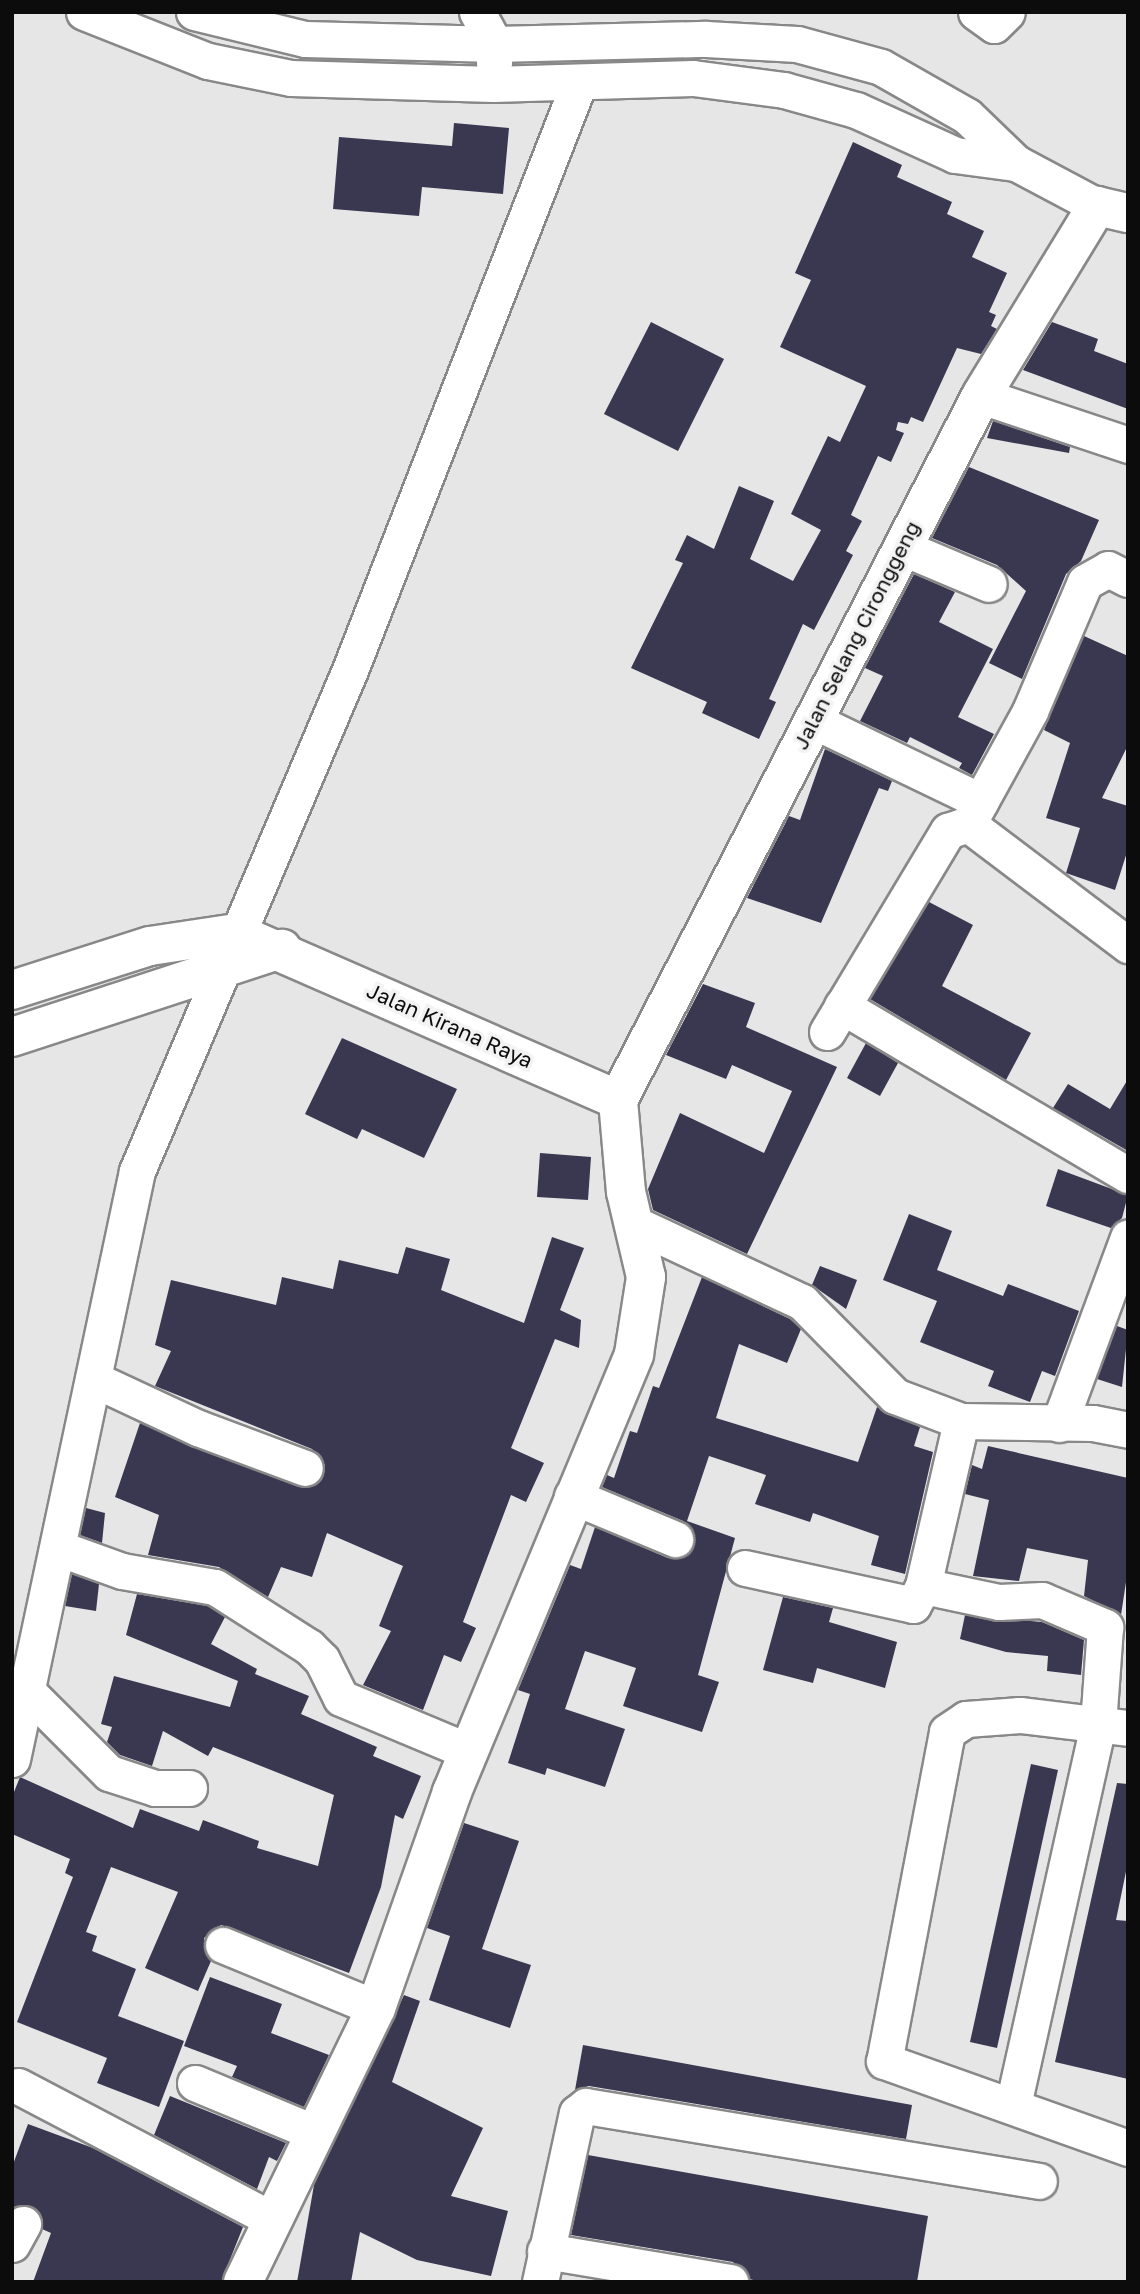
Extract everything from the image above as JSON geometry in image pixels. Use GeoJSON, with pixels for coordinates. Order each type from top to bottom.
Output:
{"type":"FeatureCollection","features":[{"type":"Feature","properties":{"kind":"street"},"geometry":{"type":"LineString","coordinates":[[83,12],[208,61],[256,73],[493,84],[706,79],[784,90],[856,110],[956,155],[1016,163]]}},
{"type":"Feature","properties":{"kind":"street"},"geometry":{"type":"LineString","coordinates":[[194,12],[305,40],[495,44],[715,39],[797,44],[881,67],[967,116],[1016,163],[1112,210]]}},
{"type":"Feature","properties":{"kind":"street"},"geometry":{"type":"LineString","coordinates":[[477,12],[495,44],[493,84]]}},
{"type":"Feature","properties":{"kind":"street"},"geometry":{"type":"LineString","coordinates":[[976,12],[994,24],[1007,12]]}},
{"type":"Feature","properties":{"kind":"street"},"geometry":{"type":"LineString","coordinates":[[706,79],[715,39]]}},
{"type":"Feature","properties":{"kind":"street"},"geometry":{"type":"LineString","coordinates":[[12,1759],[137,1171],[223,972],[236,933],[345,683],[579,83]]}},
{"type":"Feature","properties":{"kind":"street","name":"Jalan Selang Cironggeng"},"geometry":{"type":"LineString","coordinates":[[618,1100],[981,396],[1112,210]]}},
{"type":"Feature","properties":{"kind":"street"},"geometry":{"type":"LineString","coordinates":[[981,396],[1128,444]]}},
{"type":"Feature","properties":{"kind":"street"},"geometry":{"type":"LineString","coordinates":[[901,547],[989,584]]}},
{"type":"Feature","properties":{"kind":"street"},"geometry":{"type":"LineString","coordinates":[[1128,579],[1108,569],[1085,582],[1030,710],[974,812],[948,831],[834,1019],[1128,1175]]}},
{"type":"Feature","properties":{"kind":"street"},"geometry":{"type":"LineString","coordinates":[[812,720],[974,812],[1128,945]]}},
{"type":"Feature","properties":{"kind":"street","name":"Jalan Kirana Raya"},"geometry":{"type":"LineString","coordinates":[[12,990],[150,946],[236,933],[282,949],[618,1100]]}},
{"type":"Feature","properties":{"kind":"street"},"geometry":{"type":"LineString","coordinates":[[12,1037],[223,972],[282,949]]}},
{"type":"Feature","properties":{"kind":"street"},"geometry":{"type":"LineString","coordinates":[[243,2282],[376,2008],[468,1751],[572,1496],[634,1354],[646,1277],[637,1225],[626,1192],[618,1100]]}},
{"type":"Feature","properties":{"kind":"street"},"geometry":{"type":"LineString","coordinates":[[637,1225],[802,1302],[895,1396],[961,1421],[1059,1424],[1128,1430]]}},
{"type":"Feature","properties":{"kind":"street"},"geometry":{"type":"LineString","coordinates":[[1059,1424],[1121,1281],[1128,1237]]}},
{"type":"Feature","properties":{"kind":"street"},"geometry":{"type":"LineString","coordinates":[[93,1380],[198,1428],[305,1468]]}},
{"type":"Feature","properties":{"kind":"street"},"geometry":{"type":"LineString","coordinates":[[745,1568],[907,1606],[918,1600],[961,1421]]}},
{"type":"Feature","properties":{"kind":"street"},"geometry":{"type":"LineString","coordinates":[[572,1496],[675,1539]]}},
{"type":"Feature","properties":{"kind":"street"},"geometry":{"type":"LineString","coordinates":[[58,1548],[122,1571],[215,1587],[309,1647],[322,1660],[341,1698],[468,1751]]}},
{"type":"Feature","properties":{"kind":"street"},"geometry":{"type":"LineString","coordinates":[[923,1586],[999,1602],[1042,1600],[1105,1627],[1113,1726],[1013,2106]]}},
{"type":"Feature","properties":{"kind":"street"},"geometry":{"type":"LineString","coordinates":[[27,1691],[109,1773],[143,1785],[189,1788]]}},
{"type":"Feature","properties":{"kind":"street"},"geometry":{"type":"LineString","coordinates":[[1113,1726],[1020,1715],[981,1717],[956,1724],[945,1737],[884,2061],[1128,2148]]}},
{"type":"Feature","properties":{"kind":"street"},"geometry":{"type":"LineString","coordinates":[[223,1945],[376,2008]]}},
{"type":"Feature","properties":{"kind":"street"},"geometry":{"type":"LineString","coordinates":[[195,2082],[315,2133]]}},
{"type":"Feature","properties":{"kind":"street"},"geometry":{"type":"LineString","coordinates":[[18,2086],[273,2220]]}},
{"type":"Feature","properties":{"kind":"street"},"geometry":{"type":"LineString","coordinates":[[730,2282],[542,2267],[577,2113],[591,2105],[1039,2180]]}},
{"type":"Feature","properties":{"kind":"building"},"geometry":{"type":"Polygon","coordinates":[[[454,123],[509,128],[503,194],[422,187],[419,216],[333,209],[339,137],[452,146],[454,123]]]}},
{"type":"Feature","properties":{"kind":"building"},"geometry":{"type":"Polygon","coordinates":[[[853,142],[902,165],[897,177],[952,202],[947,214],[984,231],[972,257],[1007,273],[989,312],[996,315],[991,326],[997,329],[981,354],[957,348],[923,422],[911,417],[908,424],[898,422],[896,430],[904,433],[891,462],[878,456],[851,515],[862,521],[846,551],[853,555],[814,630],[803,624],[769,699],[776,702],[759,739],[702,713],[707,702],[631,668],[683,563],[675,560],[687,535],[714,549],[739,486],[774,501],[750,559],[793,581],[821,530],[791,514],[828,436],[840,442],[866,386],[780,347],[811,280],[795,273],[853,142]]]}},
{"type":"Feature","properties":{"kind":"building"},"geometry":{"type":"Polygon","coordinates":[[[651,322],[724,359],[678,451],[604,414],[651,322]]]}},
{"type":"Feature","properties":{"kind":"building"},"geometry":{"type":"Polygon","coordinates":[[[1052,322],[1098,339],[1094,351],[1128,364],[1128,409],[1023,370],[1052,322]]]}},
{"type":"Feature","properties":{"kind":"building"},"geometry":{"type":"Polygon","coordinates":[[[993,421],[1070,447],[1069,453],[987,438],[993,421]]]}},
{"type":"Feature","properties":{"kind":"building"},"geometry":{"type":"Polygon","coordinates":[[[969,467],[1099,520],[1081,561],[1066,574],[1022,679],[989,663],[1026,591],[997,565],[932,538],[969,467]]]}},
{"type":"Feature","properties":{"kind":"building"},"geometry":{"type":"Polygon","coordinates":[[[914,574],[955,592],[939,622],[993,649],[958,717],[994,734],[972,775],[959,768],[962,763],[910,737],[907,743],[860,721],[883,676],[865,668],[914,574]]]}},
{"type":"Feature","properties":{"kind":"building"},"geometry":{"type":"Polygon","coordinates":[[[1084,636],[1128,656],[1128,745],[1102,798],[1128,806],[1128,849],[1115,890],[1066,873],[1080,828],[1046,818],[1070,743],[1044,730],[1084,636]]]}},
{"type":"Feature","properties":{"kind":"building"},"geometry":{"type":"Polygon","coordinates":[[[825,749],[892,781],[888,791],[879,788],[821,923],[747,898],[789,816],[800,820],[825,749]]]}},
{"type":"Feature","properties":{"kind":"building"},"geometry":{"type":"Polygon","coordinates":[[[929,902],[973,925],[942,986],[1031,1033],[1006,1080],[870,999],[929,902]]]}},
{"type":"Feature","properties":{"kind":"building"},"geometry":{"type":"Polygon","coordinates":[[[703,984],[755,1003],[746,1027],[837,1067],[747,1254],[653,1210],[648,1189],[680,1113],[764,1153],[792,1091],[732,1065],[726,1079],[666,1055],[703,984]]]}},
{"type":"Feature","properties":{"kind":"building"},"geometry":{"type":"Polygon","coordinates":[[[342,1038],[457,1089],[424,1158],[362,1129],[357,1139],[305,1114],[342,1038]]]}},
{"type":"Feature","properties":{"kind":"building"},"geometry":{"type":"Polygon","coordinates":[[[866,1043],[898,1063],[880,1096],[847,1078],[866,1043]]]}},
{"type":"Feature","properties":{"kind":"building"},"geometry":{"type":"Polygon","coordinates":[[[1128,1079],[1128,1151],[1053,1108],[1068,1084],[1110,1109],[1128,1079]]]}},
{"type":"Feature","properties":{"kind":"building"},"geometry":{"type":"Polygon","coordinates":[[[540,1153],[591,1157],[588,1200],[537,1197],[540,1153]]]}},
{"type":"Feature","properties":{"kind":"building"},"geometry":{"type":"Polygon","coordinates":[[[1058,1169],[1128,1195],[1122,1218],[1111,1228],[1046,1206],[1058,1169]]]}},
{"type":"Feature","properties":{"kind":"building"},"geometry":{"type":"Polygon","coordinates":[[[909,1214],[952,1231],[937,1270],[1003,1296],[1008,1284],[1079,1311],[1055,1376],[1042,1371],[1030,1402],[988,1386],[994,1371],[920,1342],[937,1301],[883,1280],[909,1214]]]}},
{"type":"Feature","properties":{"kind":"building"},"geometry":{"type":"Polygon","coordinates":[[[552,1237],[584,1248],[560,1310],[581,1320],[579,1348],[555,1339],[511,1448],[544,1463],[526,1502],[511,1495],[463,1622],[476,1628],[461,1662],[444,1655],[423,1710],[363,1685],[391,1631],[379,1626],[403,1566],[327,1533],[312,1577],[281,1567],[268,1597],[219,1567],[148,1555],[159,1515],[115,1497],[140,1423],[299,1487],[317,1484],[325,1465],[312,1449],[155,1386],[171,1351],[155,1345],[171,1280],[276,1305],[282,1277],[333,1289],[339,1260],[398,1274],[406,1247],[450,1259],[441,1290],[524,1323],[552,1237]]]}},
{"type":"Feature","properties":{"kind":"building"},"geometry":{"type":"Polygon","coordinates":[[[820,1266],[857,1280],[846,1309],[812,1285],[820,1266]]]}},
{"type":"Feature","properties":{"kind":"building"},"geometry":{"type":"Polygon","coordinates":[[[702,1277],[790,1319],[801,1329],[787,1363],[739,1344],[716,1418],[858,1462],[877,1407],[920,1427],[914,1446],[933,1452],[905,1574],[871,1565],[879,1536],[813,1513],[810,1522],[755,1504],[766,1475],[709,1456],[687,1521],[735,1538],[698,1675],[719,1682],[702,1732],[623,1706],[636,1668],[585,1651],[565,1709],[625,1729],[605,1787],[547,1768],[545,1775],[508,1763],[530,1694],[518,1690],[570,1565],[581,1569],[595,1527],[668,1558],[687,1555],[694,1546],[695,1536],[683,1521],[602,1487],[607,1475],[614,1478],[630,1431],[637,1433],[653,1386],[659,1388],[702,1277]]]}},
{"type":"Feature","properties":{"kind":"building"},"geometry":{"type":"Polygon","coordinates":[[[1117,1326],[1128,1330],[1122,1387],[1097,1379],[1117,1326]]]}},
{"type":"Feature","properties":{"kind":"building"},"geometry":{"type":"Polygon","coordinates":[[[988,1446],[1128,1478],[1128,1569],[1121,1615],[1084,1596],[1088,1560],[1027,1548],[1019,1581],[973,1576],[989,1500],[965,1494],[972,1465],[982,1469],[988,1446]]]}},
{"type":"Feature","properties":{"kind":"building"},"geometry":{"type":"Polygon","coordinates":[[[86,1508],[105,1513],[102,1543],[80,1535],[86,1508]]]}},
{"type":"Feature","properties":{"kind":"building"},"geometry":{"type":"Polygon","coordinates":[[[72,1574],[99,1584],[96,1611],[65,1606],[72,1574]]]}},
{"type":"Feature","properties":{"kind":"building"},"geometry":{"type":"Polygon","coordinates":[[[137,1594],[208,1606],[225,1617],[211,1644],[257,1669],[255,1674],[309,1696],[301,1714],[377,1747],[373,1756],[421,1776],[403,1819],[395,1815],[381,1887],[349,1973],[221,1925],[204,1938],[211,1961],[198,1991],[145,1968],[178,1892],[111,1867],[86,1932],[97,1936],[92,1951],[136,1969],[118,2016],[184,2041],[159,2107],[97,2083],[107,2058],[17,2022],[73,1877],[65,1873],[70,1859],[12,1834],[12,1797],[20,1777],[133,1828],[140,1809],[199,1831],[203,1820],[259,1841],[257,1848],[318,1866],[334,1795],[213,1747],[208,1756],[163,1731],[152,1766],[120,1755],[107,1742],[112,1727],[101,1724],[114,1676],[230,1707],[238,1681],[126,1635],[137,1594]]]}},
{"type":"Feature","properties":{"kind":"building"},"geometry":{"type":"Polygon","coordinates":[[[783,1597],[833,1608],[829,1622],[897,1642],[885,1688],[817,1668],[813,1683],[763,1670],[783,1597]]]}},
{"type":"Feature","properties":{"kind":"building"},"geometry":{"type":"Polygon","coordinates":[[[965,1615],[1042,1622],[1084,1640],[1081,1675],[1047,1671],[1048,1656],[1006,1652],[960,1639],[965,1615]]]}},
{"type":"Feature","properties":{"kind":"building"},"geometry":{"type":"Polygon","coordinates":[[[1031,1764],[1058,1770],[997,2048],[970,2042],[1031,1764]]]}},
{"type":"Feature","properties":{"kind":"building"},"geometry":{"type":"Polygon","coordinates":[[[1117,1783],[1128,1784],[1128,1862],[1116,1920],[1128,1921],[1128,2079],[1055,2062],[1117,1783]]]}},
{"type":"Feature","properties":{"kind":"building"},"geometry":{"type":"Polygon","coordinates":[[[464,1823],[519,1841],[482,1949],[531,1965],[510,2028],[429,2000],[450,1936],[427,1928],[464,1823]]]}},
{"type":"Feature","properties":{"kind":"building"},"geometry":{"type":"Polygon","coordinates":[[[210,1977],[282,2004],[271,2033],[329,2055],[304,2107],[232,2077],[237,2066],[184,2046],[210,1977]]]}},
{"type":"Feature","properties":{"kind":"building"},"geometry":{"type":"Polygon","coordinates":[[[404,1995],[420,2001],[392,2082],[483,2128],[451,2196],[508,2211],[491,2276],[417,2260],[360,2232],[351,2282],[297,2282],[314,2185],[404,1995]]]}},
{"type":"Feature","properties":{"kind":"building"},"geometry":{"type":"Polygon","coordinates":[[[583,2045],[912,2105],[906,2139],[589,2086],[575,2090],[583,2045]]]}},
{"type":"Feature","properties":{"kind":"building"},"geometry":{"type":"Polygon","coordinates":[[[170,2096],[286,2143],[277,2161],[269,2157],[257,2189],[154,2135],[170,2096]]]}},
{"type":"Feature","properties":{"kind":"building"},"geometry":{"type":"Polygon","coordinates":[[[28,2124],[93,2148],[243,2227],[221,2282],[33,2282],[51,2233],[42,2229],[33,2207],[12,2207],[12,2167],[28,2124]]]}},
{"type":"Feature","properties":{"kind":"building"},"geometry":{"type":"Polygon","coordinates":[[[588,2155],[928,2216],[917,2282],[762,2282],[749,2279],[733,2262],[571,2235],[588,2155]]]}}]}
